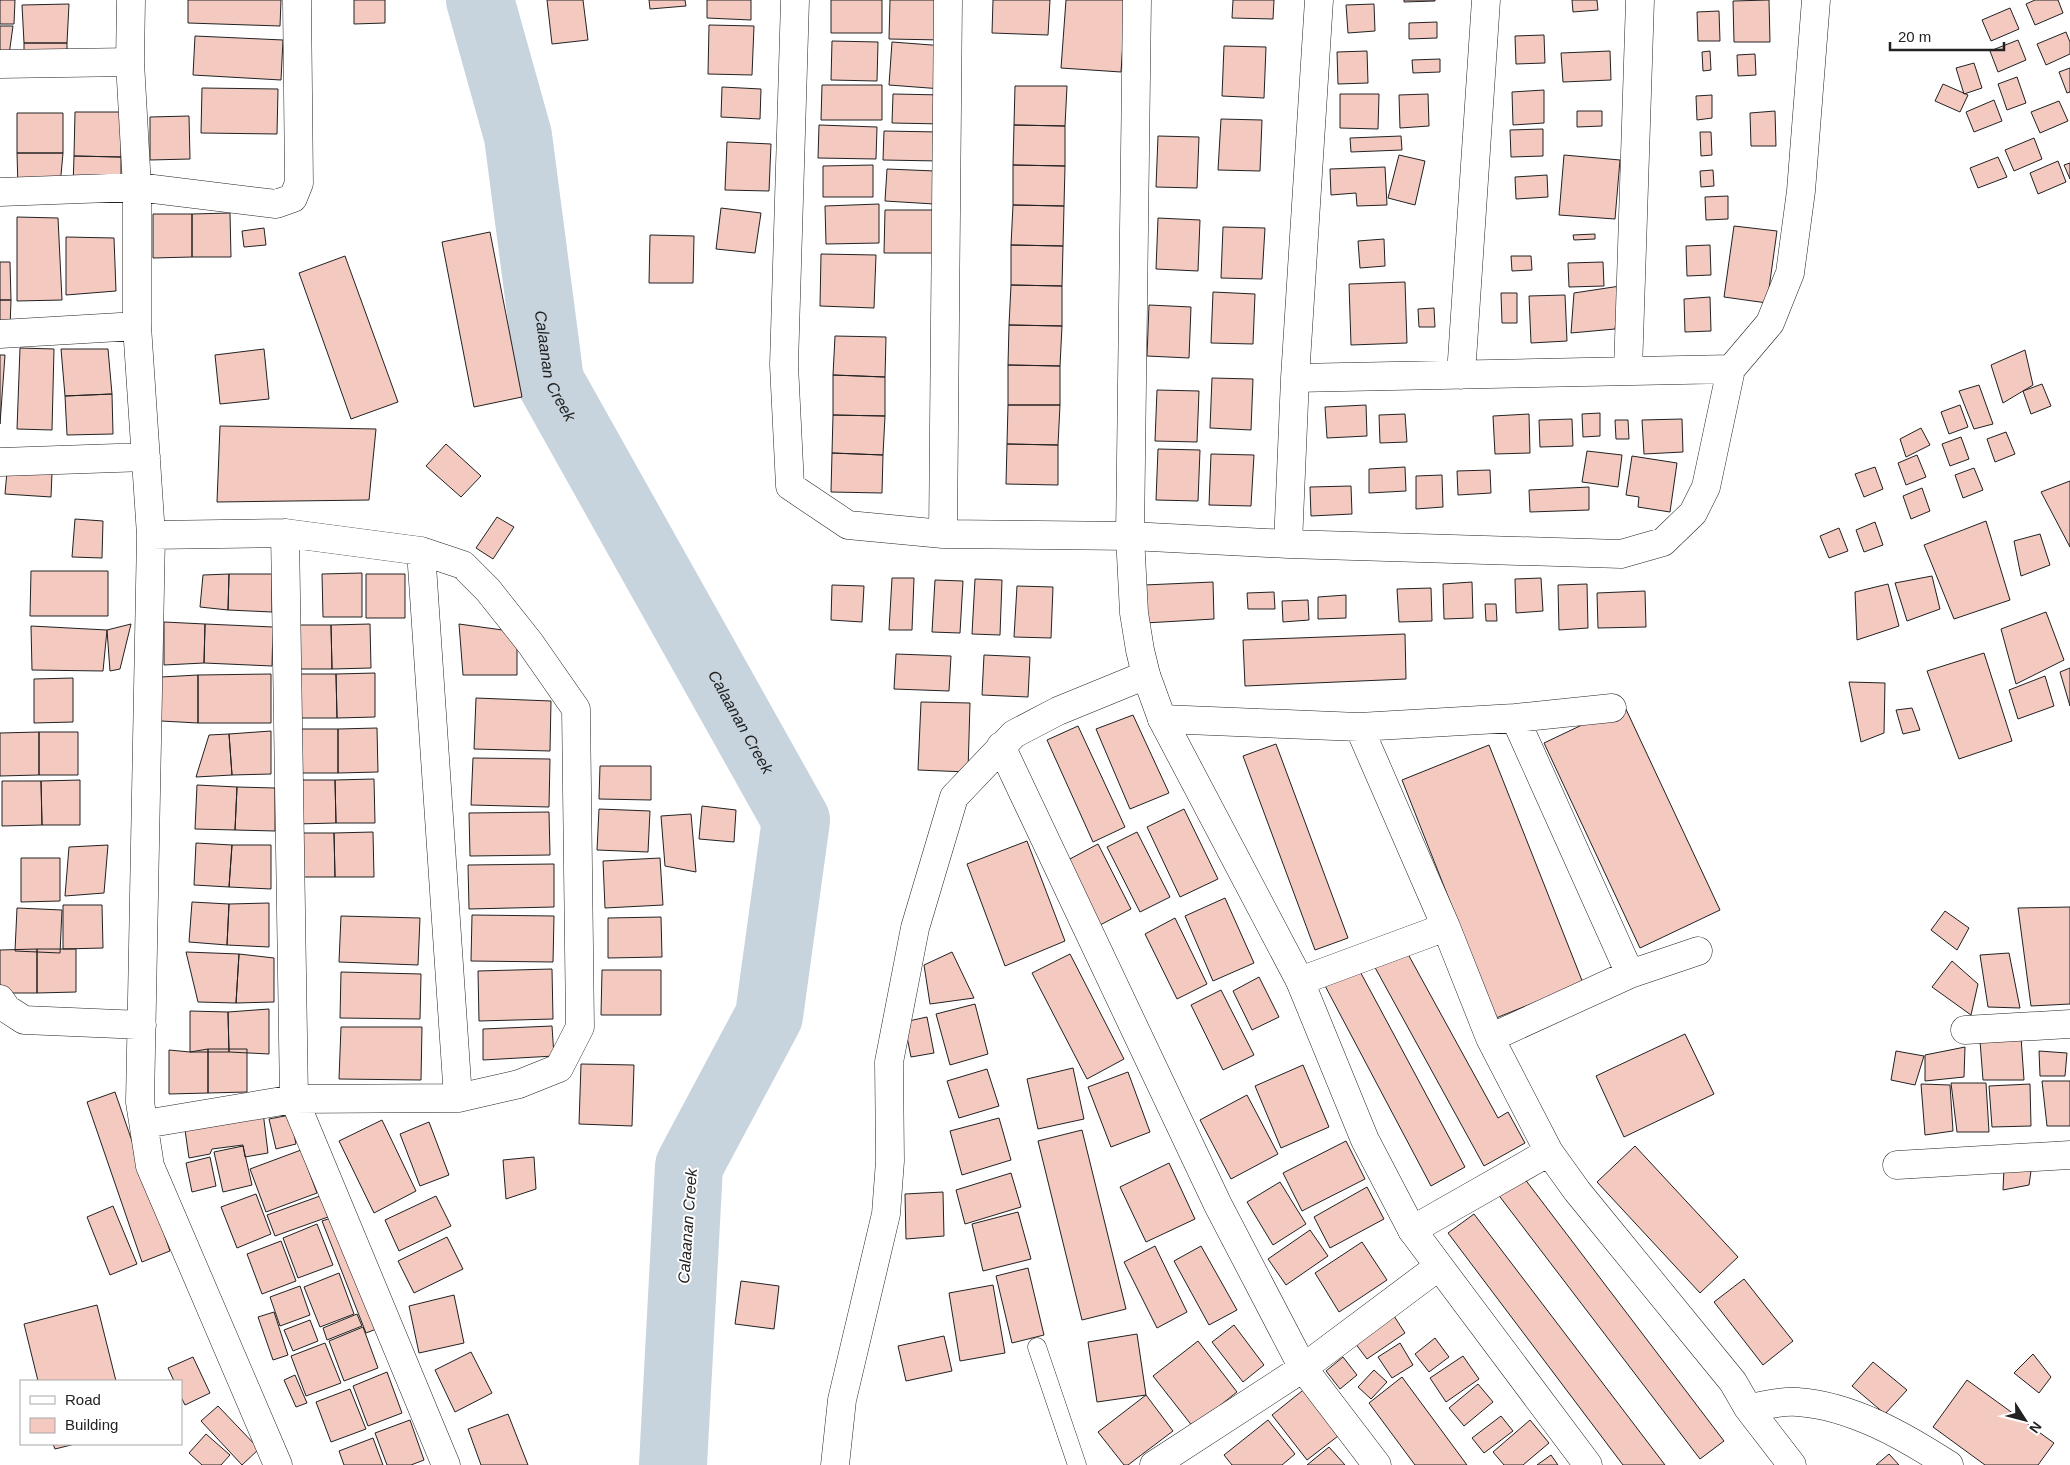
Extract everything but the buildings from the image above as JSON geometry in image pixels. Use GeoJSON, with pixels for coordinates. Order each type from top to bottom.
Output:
{"type":"FeatureCollection","features":[{"type":"Feature","properties":{"kind":"street"},"geometry":{"type":"LineString","coordinates":[[131,0],[130,62],[137,188],[137,326],[151,535],[140,1102],[145,1124],[150,1166],[278,1465]]}},
{"type":"Feature","properties":{"kind":"street"},"geometry":{"type":"LineString","coordinates":[[0,192],[137,188],[276,204],[294,198],[299,183],[297,0]]}},
{"type":"Feature","properties":{"kind":"street"},"geometry":{"type":"LineString","coordinates":[[794,0],[784,365],[790,486],[848,525],[943,534],[1130,536],[1288,544],[1621,554],[1663,542],[1693,512],[1706,487],[1731,368],[1770,323],[1790,273],[1801,191],[1816,0]]}},
{"type":"Feature","properties":{"kind":"street"},"geometry":{"type":"LineString","coordinates":[[943,534],[948,0]]}},
{"type":"Feature","properties":{"kind":"street"},"geometry":{"type":"LineString","coordinates":[[1137,0],[1130,536],[1134,613],[1146,675],[1162,719],[1300,981],[1365,1140],[1412,1230],[1588,1465]]}},
{"type":"Feature","properties":{"kind":"street"},"geometry":{"type":"LineString","coordinates":[[1288,544],[1295,378],[1319,0]]}},
{"type":"Feature","properties":{"kind":"street"},"geometry":{"type":"LineString","coordinates":[[1461,375],[1486,0]]}},
{"type":"Feature","properties":{"kind":"street"},"geometry":{"type":"LineString","coordinates":[[1628,371],[1640,0]]}},
{"type":"Feature","properties":{"kind":"street"},"geometry":{"type":"LineString","coordinates":[[0,64],[130,62]]}},
{"type":"Feature","properties":{"kind":"street"},"geometry":{"type":"LineString","coordinates":[[0,334],[137,326]]}},
{"type":"Feature","properties":{"kind":"street"},"geometry":{"type":"LineString","coordinates":[[1295,378],[1731,368]]}},
{"type":"Feature","properties":{"kind":"street"},"geometry":{"type":"LineString","coordinates":[[0,462],[146,457]]}},
{"type":"Feature","properties":{"kind":"street"},"geometry":{"type":"LineString","coordinates":[[145,1124],[294,1099],[458,1098],[519,1084],[559,1068],[580,1027],[576,709],[530,643],[488,590],[463,565],[421,551],[285,533],[151,535]]}},
{"type":"Feature","properties":{"kind":"street"},"geometry":{"type":"LineString","coordinates":[[285,533],[294,1099],[446,1465]]}},
{"type":"Feature","properties":{"kind":"street"},"geometry":{"type":"LineString","coordinates":[[421,551],[458,1098]]}},
{"type":"Feature","properties":{"kind":"street"},"geometry":{"type":"LineString","coordinates":[[835,1465],[842,1400],[886,1214],[890,1161],[890,1062],[915,928],[954,797],[1014,734],[1058,711],[1146,675]]}},
{"type":"Feature","properties":{"kind":"street"},"geometry":{"type":"LineString","coordinates":[[1162,719],[1360,727],[1514,718],[1612,708]]}},
{"type":"Feature","properties":{"kind":"street"},"geometry":{"type":"LineString","coordinates":[[1514,718],[1630,974]]}},
{"type":"Feature","properties":{"kind":"street"},"geometry":{"type":"LineString","coordinates":[[1360,727],[1446,927],[1490,1038],[1549,1152],[1577,1191],[1733,1382],[1748,1408],[1792,1465]]}},
{"type":"Feature","properties":{"kind":"street"},"geometry":{"type":"LineString","coordinates":[[1001,746],[1218,1205],[1303,1368],[1376,1465]]}},
{"type":"Feature","properties":{"kind":"street"},"geometry":{"type":"LineString","coordinates":[[1300,981],[1446,927]]}},
{"type":"Feature","properties":{"kind":"street"},"geometry":{"type":"LineString","coordinates":[[1490,1038],[1630,974],[1698,950]]}},
{"type":"Feature","properties":{"kind":"street"},"geometry":{"type":"LineString","coordinates":[[0,999],[7,1009],[24,1020],[142,1025]]}},
{"type":"Feature","properties":{"kind":"street"},"geometry":{"type":"LineString","coordinates":[[1965,1030],[2070,1024]]}},
{"type":"Feature","properties":{"kind":"street"},"geometry":{"type":"LineString","coordinates":[[1412,1230],[1549,1152]]}},
{"type":"Feature","properties":{"kind":"street"},"geometry":{"type":"LineString","coordinates":[[1897,1165],[2070,1155]]}},
{"type":"Feature","properties":{"kind":"street"},"geometry":{"type":"LineString","coordinates":[[1168,1462],[1303,1368],[1438,1267]]}},
{"type":"Feature","properties":{"kind":"street"},"geometry":{"type":"LineString","coordinates":[[1748,1408],[1796,1402],[1847,1411],[1920,1446],[1949,1465]]}},
{"type":"Feature","properties":{"kind":"lane"},"geometry":{"type":"LineString","coordinates":[[1036,1347],[1077,1465]]}},
{"type":"Feature","properties":{"kind":"waterway","name":"Calaanan Creek"},"geometry":{"type":"LineString","coordinates":[[480,0],[518,136],[550,381],[796,820],[769,1016],[689,1166],[673,1465]]}}]}
